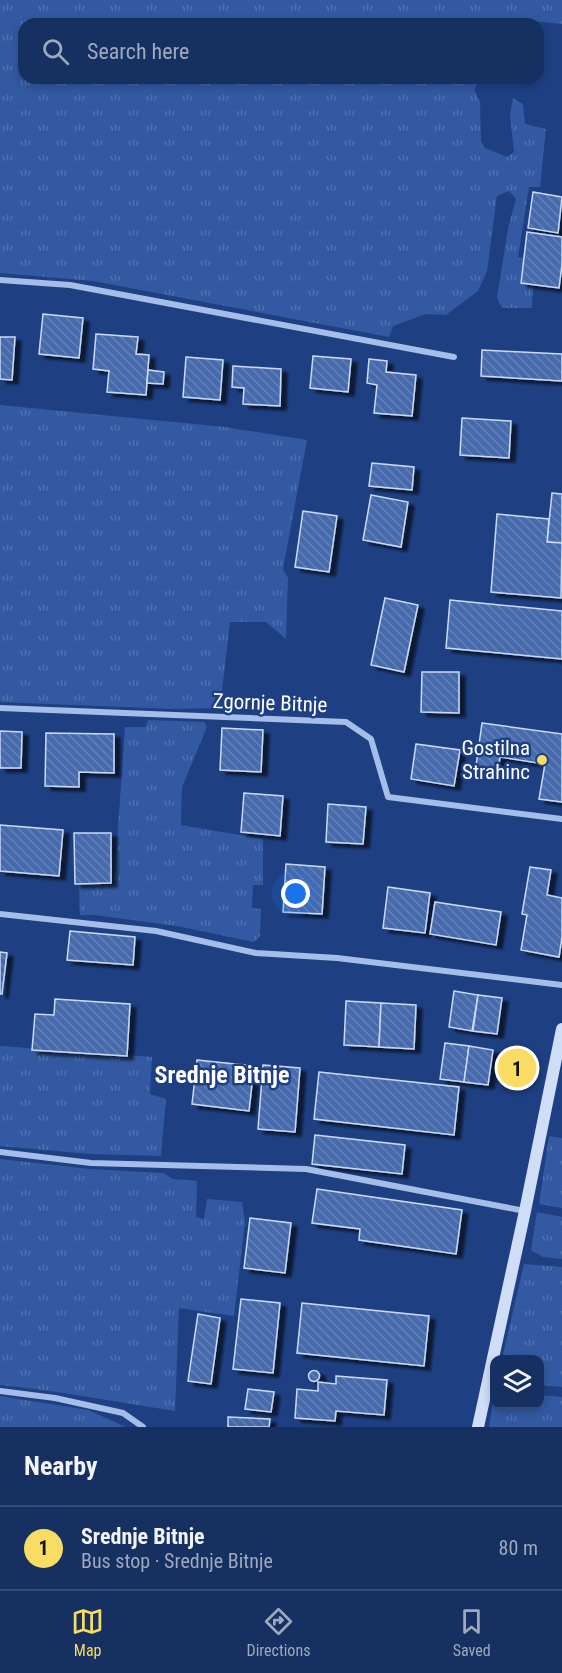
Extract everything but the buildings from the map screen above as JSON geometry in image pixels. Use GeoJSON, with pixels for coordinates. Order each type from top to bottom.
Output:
{"type":"FeatureCollection","features":[{"type":"Feature","properties":{"kind":"main road"},"geometry":{"type":"LineString","coordinates":[[478,1427],[562,1029]]}},
{"type":"Feature","properties":{"kind":"street"},"geometry":{"type":"LineString","coordinates":[[0,280],[70,285],[454,357]]}},
{"type":"Feature","properties":{"kind":"street","name":"Zgornje Bitnje"},"geometry":{"type":"LineString","coordinates":[[0,708],[346,722],[371,739],[388,797],[562,819]]}},
{"type":"Feature","properties":{"kind":"street"},"geometry":{"type":"LineString","coordinates":[[0,914],[156,931],[256,953],[338,958],[562,985]]}},
{"type":"Feature","properties":{"kind":"street"},"geometry":{"type":"LineString","coordinates":[[0,1152],[91,1163],[306,1169],[525,1211]]}},
{"type":"Feature","properties":{"kind":"street"},"geometry":{"type":"LineString","coordinates":[[0,1391],[55,1398],[123,1413],[143,1427]]}},
{"type":"Feature","properties":{"kind":"green space"},"geometry":{"type":"Polygon","coordinates":[[[0,0],[562,0],[562,24],[544,22],[544,18],[18,18],[18,84],[478,84],[474,90],[480,102],[481,141],[485,148],[507,157],[514,152],[510,115],[513,98],[523,104],[525,124],[546,129],[540,187],[529,187],[518,257],[524,258],[520,283],[533,287],[532,308],[502,308],[497,298],[508,229],[516,199],[509,191],[497,196],[487,271],[478,291],[446,315],[426,314],[393,326],[389,337],[93,281],[0,273],[0,0]]]}},
{"type":"Feature","properties":{"kind":"green space"},"geometry":{"type":"Polygon","coordinates":[[[0,405],[225,427],[307,440],[283,569],[288,578],[286,639],[266,622],[230,622],[220,708],[173,709],[0,702],[0,405]]]}},
{"type":"Feature","properties":{"kind":"green space"},"geometry":{"type":"Polygon","coordinates":[[[148,720],[204,722],[207,727],[182,787],[181,825],[263,839],[263,885],[253,885],[252,908],[261,909],[260,936],[254,942],[177,926],[80,915],[79,885],[114,885],[125,727],[146,727],[148,720]]]}},
{"type":"Feature","properties":{"kind":"green space"},"geometry":{"type":"Polygon","coordinates":[[[0,1046],[152,1057],[150,1094],[166,1099],[161,1156],[90,1154],[0,1146],[0,1046]]]}},
{"type":"Feature","properties":{"kind":"green space"},"geometry":{"type":"Polygon","coordinates":[[[549,1136],[562,1138],[562,1208],[539,1204],[549,1136]]]}},
{"type":"Feature","properties":{"kind":"green space"},"geometry":{"type":"Polygon","coordinates":[[[0,1159],[90,1169],[163,1173],[173,1179],[197,1181],[196,1217],[204,1219],[207,1199],[242,1202],[245,1222],[234,1316],[179,1308],[175,1411],[0,1385],[0,1159]]]}},
{"type":"Feature","properties":{"kind":"green space"},"geometry":{"type":"Polygon","coordinates":[[[537,1212],[562,1217],[562,1259],[543,1257],[531,1250],[537,1212]]]}},
{"type":"Feature","properties":{"kind":"green space"},"geometry":{"type":"Polygon","coordinates":[[[524,1264],[562,1267],[562,1387],[544,1385],[544,1355],[503,1355],[524,1264]]]}},
{"type":"Feature","properties":{"kind":"green space"},"geometry":{"type":"Polygon","coordinates":[[[544,1395],[562,1397],[562,1427],[489,1427],[492,1409],[544,1409],[544,1395]]]}},
{"type":"Feature","properties":{"kind":"green space"},"geometry":{"type":"Polygon","coordinates":[[[0,1396],[88,1410],[126,1427],[0,1427],[0,1396]]]}},
{"type":"Feature","properties":{"kind":"place","name":"Gostilna Strahinc"},"geometry":{"type":"Point","coordinates":[542,760]}},
{"type":"Feature","properties":{"kind":"place","name":"Srednje Bitnje"},"geometry":{"type":"Point","coordinates":[517,1068]}},
{"type":"Feature","properties":{"kind":"district","name":"Srednje Bitnje"},"geometry":{"type":"Point","coordinates":[222,1075]}}]}
